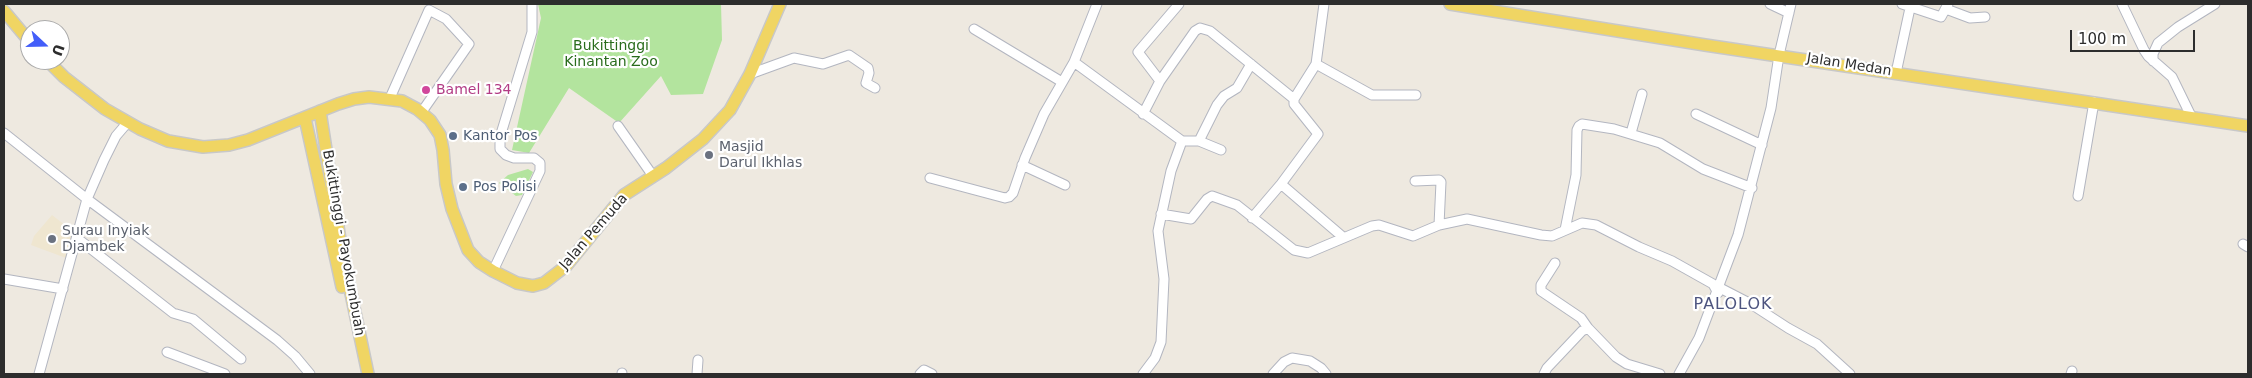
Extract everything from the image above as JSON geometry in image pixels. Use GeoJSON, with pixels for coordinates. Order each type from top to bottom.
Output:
{"type":"FeatureCollection","features":[{"type":"Feature","properties":{"kind":"main road","name":"Jalan Pemuda"},"geometry":{"type":"LineString","coordinates":[[58,70],[87,95],[128,122],[168,141],[203,147],[229,145],[248,140],[354,99],[370,97],[402,101],[430,120],[440,134],[444,150],[446,184],[452,209],[468,250],[479,262],[493,271],[517,283],[533,286],[544,283],[566,266],[624,195],[653,176],[712,130],[730,110],[750,74],[780,4]]}},
{"type":"Feature","properties":{"kind":"main road","name":"Jalan Medan"},"geometry":{"type":"LineString","coordinates":[[1450,4],[2248,126]]}},
{"type":"Feature","properties":{"kind":"main road"},"geometry":{"type":"LineString","coordinates":[[6,17],[20,32]]}},
{"type":"Feature","properties":{"kind":"main road","name":"Bukittinggi - Payokumbuah"},"geometry":{"type":"LineString","coordinates":[[320,111],[342,246],[368,374]]}},
{"type":"Feature","properties":{"kind":"main road"},"geometry":{"type":"LineString","coordinates":[[305,118],[361,374]]}},
{"type":"Feature","properties":{"kind":"street"},"geometry":{"type":"LineString","coordinates":[[493,271],[540,171],[540,163],[534,158],[514,158],[506,155],[500,149],[500,136],[532,32],[532,4]]}},
{"type":"Feature","properties":{"kind":"street"},"geometry":{"type":"LineString","coordinates":[[930,178],[1004,198],[1013,193],[1022,165],[1044,114],[1074,62],[1097,4]]}},
{"type":"Feature","properties":{"kind":"street"},"geometry":{"type":"LineString","coordinates":[[1160,81],[1138,52],[1179,4]]}},
{"type":"Feature","properties":{"kind":"street"},"geometry":{"type":"LineString","coordinates":[[1252,218],[1282,184],[1318,134],[1297,110],[1294,99],[1316,64],[1324,4]]}},
{"type":"Feature","properties":{"kind":"street"},"geometry":{"type":"LineString","coordinates":[[1679,374],[1699,338],[1719,291],[1752,188],[1771,108],[1779,55],[1790,8],[1770,4]]}},
{"type":"Feature","properties":{"kind":"street"},"geometry":{"type":"LineString","coordinates":[[2122,4],[2144,50],[2172,77],[2192,118]]}},
{"type":"Feature","properties":{"kind":"street"},"geometry":{"type":"LineString","coordinates":[[2154,61],[2153,54],[2158,43],[2178,27],[2216,4]]}},
{"type":"Feature","properties":{"kind":"street"},"geometry":{"type":"LineString","coordinates":[[1896,73],[1906,6],[1941,17],[1947,6],[1970,18],[1985,16]]}},
{"type":"Feature","properties":{"kind":"street"},"geometry":{"type":"LineString","coordinates":[[390,98],[429,10],[446,19],[469,44],[421,113]]}},
{"type":"Feature","properties":{"kind":"street"},"geometry":{"type":"LineString","coordinates":[[1143,114],[1160,81],[1195,31],[1200,28],[1210,31],[1294,99]]}},
{"type":"Feature","properties":{"kind":"street"},"geometry":{"type":"LineString","coordinates":[[974,29],[1062,82]]}},
{"type":"Feature","properties":{"kind":"street"},"geometry":{"type":"LineString","coordinates":[[750,74],[794,58],[823,64],[847,55],[868,68],[869,73],[866,83],[875,88]]}},
{"type":"Feature","properties":{"kind":"street"},"geometry":{"type":"LineString","coordinates":[[1074,62],[1182,141],[1199,141],[1222,150]]}},
{"type":"Feature","properties":{"kind":"street"},"geometry":{"type":"LineString","coordinates":[[1199,141],[1217,105],[1224,96],[1237,88],[1251,64]]}},
{"type":"Feature","properties":{"kind":"street"},"geometry":{"type":"LineString","coordinates":[[1316,64],[1372,95],[1416,95]]}},
{"type":"Feature","properties":{"kind":"street"},"geometry":{"type":"LineString","coordinates":[[1631,133],[1642,94]]}},
{"type":"Feature","properties":{"kind":"street"},"geometry":{"type":"LineString","coordinates":[[2078,196],[2094,102]]}},
{"type":"Feature","properties":{"kind":"street"},"geometry":{"type":"LineString","coordinates":[[1696,114],[1762,145]]}},
{"type":"Feature","properties":{"kind":"street"},"geometry":{"type":"LineString","coordinates":[[39,374],[88,199],[116,136],[128,122]]}},
{"type":"Feature","properties":{"kind":"street"},"geometry":{"type":"LineString","coordinates":[[1565,230],[1576,175],[1579,126],[1582,124],[1631,133],[1660,143],[1703,169],[1752,188]]}},
{"type":"Feature","properties":{"kind":"street"},"geometry":{"type":"LineString","coordinates":[[618,126],[653,176]]}},
{"type":"Feature","properties":{"kind":"street"},"geometry":{"type":"LineString","coordinates":[[4,133],[88,199],[277,340],[295,356],[310,374]]}},
{"type":"Feature","properties":{"kind":"street"},"geometry":{"type":"LineString","coordinates":[[1143,374],[1155,358],[1161,342],[1164,280],[1158,231],[1171,170],[1182,141]]}},
{"type":"Feature","properties":{"kind":"street"},"geometry":{"type":"LineString","coordinates":[[1022,165],[1065,185]]}},
{"type":"Feature","properties":{"kind":"street"},"geometry":{"type":"LineString","coordinates":[[1415,181],[1439,180],[1441,182],[1439,225]]}},
{"type":"Feature","properties":{"kind":"street"},"geometry":{"type":"LineString","coordinates":[[1282,184],[1344,238]]}},
{"type":"Feature","properties":{"kind":"street"},"geometry":{"type":"LineString","coordinates":[[1161,214],[1190,219],[1212,196],[1237,205],[1294,250],[1301,253],[1313,251],[1372,226],[1379,225],[1414,236],[1439,225],[1467,219],[1552,236],[1582,223],[1596,224],[1672,261],[1713,284],[1719,291],[1751,304],[1788,328],[1818,344],[1850,374]]}},
{"type":"Feature","properties":{"kind":"street"},"geometry":{"type":"LineString","coordinates":[[77,238],[173,314],[193,319],[241,359]]}},
{"type":"Feature","properties":{"kind":"street"},"geometry":{"type":"LineString","coordinates":[[1555,264],[1540,286],[1541,291],[1581,318],[1588,328],[1621,361],[1660,374]]}},
{"type":"Feature","properties":{"kind":"street"},"geometry":{"type":"LineString","coordinates":[[4,279],[63,288]]}},
{"type":"Feature","properties":{"kind":"street"},"geometry":{"type":"LineString","coordinates":[[1544,374],[1547,368],[1582,331],[1588,328]]}},
{"type":"Feature","properties":{"kind":"street"},"geometry":{"type":"LineString","coordinates":[[167,352],[225,374]]}},
{"type":"Feature","properties":{"kind":"street"},"geometry":{"type":"LineString","coordinates":[[1274,374],[1284,362],[1292,358],[1310,361],[1321,368],[1326,374]]}},
{"type":"Feature","properties":{"kind":"street"},"geometry":{"type":"LineString","coordinates":[[697,374],[698,360]]}},
{"type":"Feature","properties":{"kind":"street"},"geometry":{"type":"LineString","coordinates":[[920,374],[924,370],[932,374]]}},
{"type":"Feature","properties":{"kind":"shaded area"},"geometry":{"type":"Polygon","coordinates":[[[52,215],[74,232],[66,258],[31,245],[34,236],[52,215]]]}},
{"type":"Feature","properties":{"kind":"green space","name":"Bukittinggi Kinantan Zoo"},"geometry":{"type":"Polygon","coordinates":[[[538,4],[721,4],[722,40],[703,94],[671,95],[661,76],[619,123],[569,88],[529,153],[512,150],[541,18],[538,4]]]}},
{"type":"Feature","properties":{"kind":"green space"},"geometry":{"type":"Polygon","coordinates":[[[528,169],[533,172],[522,195],[516,196],[499,183],[508,175],[528,169]]]}},
{"type":"Feature","properties":{"kind":"place","name":"Bamel 134"},"geometry":{"type":"Point","coordinates":[426,90]}},
{"type":"Feature","properties":{"kind":"place","name":"Kantor Pos"},"geometry":{"type":"Point","coordinates":[453,136]}},
{"type":"Feature","properties":{"kind":"place","name":"Masjid Darul Ikhlas"},"geometry":{"type":"Point","coordinates":[709,155]}},
{"type":"Feature","properties":{"kind":"place","name":"Pos Polisi"},"geometry":{"type":"Point","coordinates":[463,187]}},
{"type":"Feature","properties":{"kind":"place","name":"Surau Inyiak Djambek"},"geometry":{"type":"Point","coordinates":[52,239]}},
{"type":"Feature","properties":{"kind":"district","name":"PALOLOK"},"geometry":{"type":"Point","coordinates":[1733,305]}}]}
